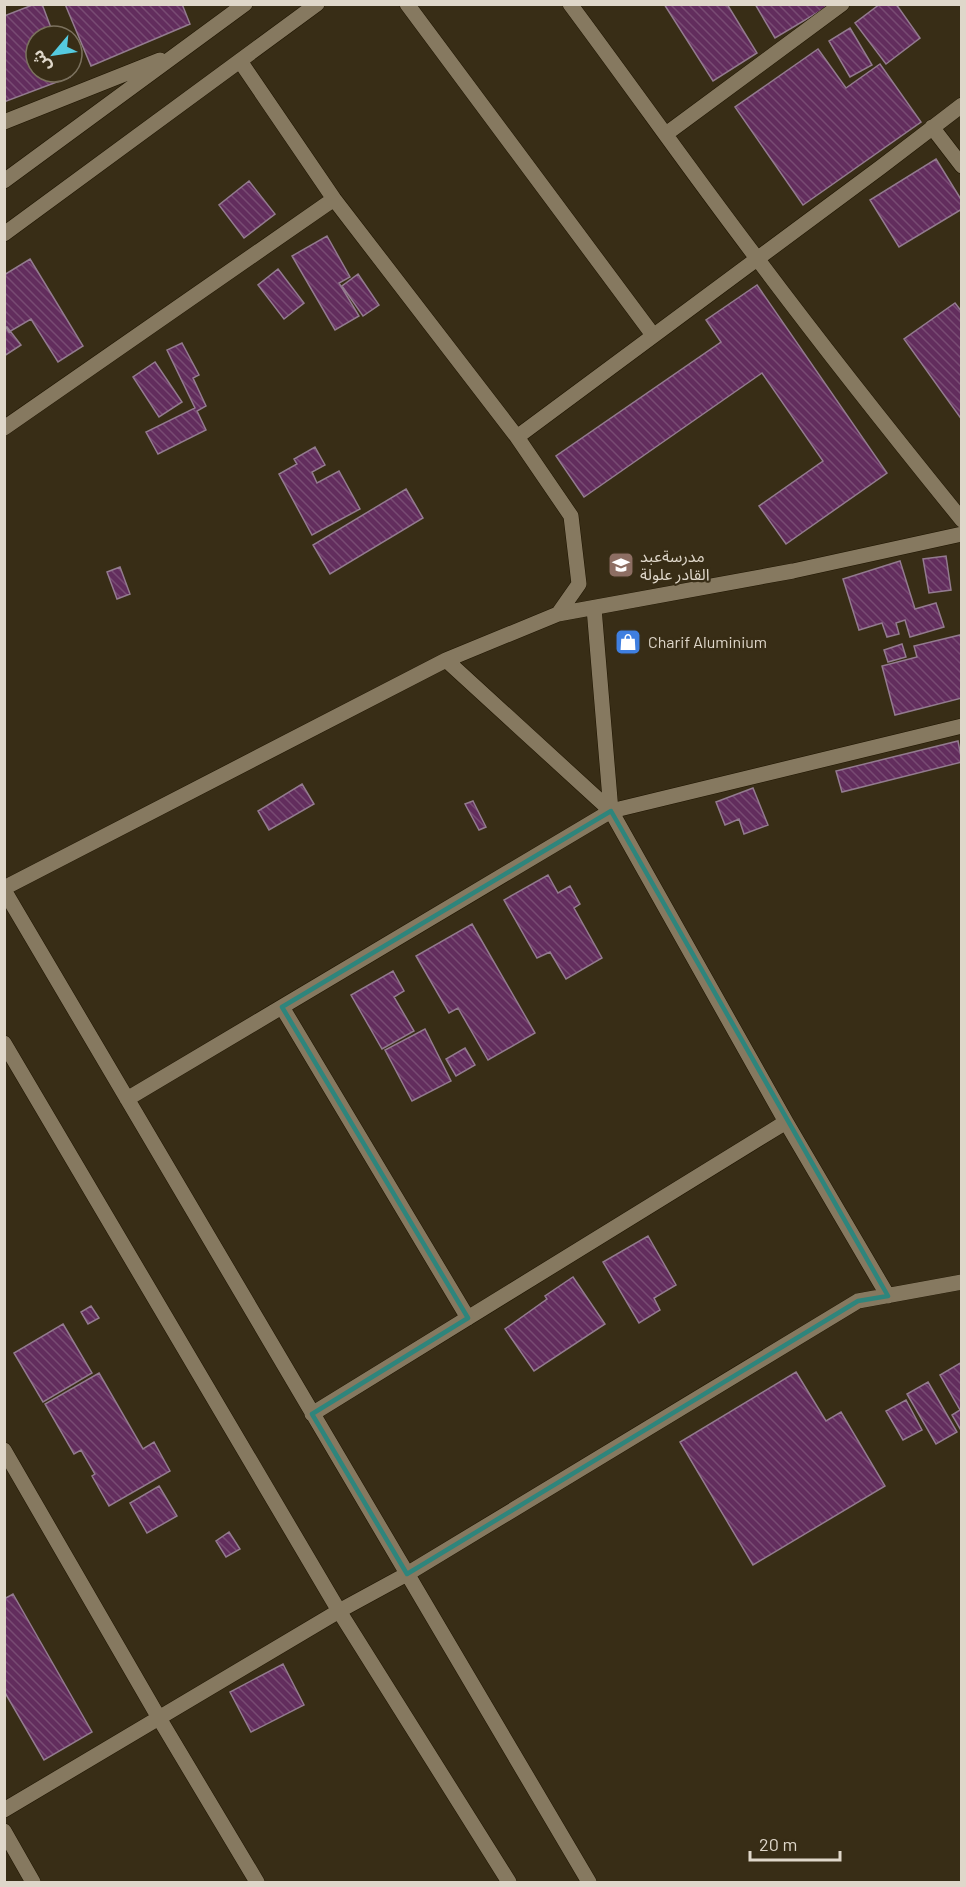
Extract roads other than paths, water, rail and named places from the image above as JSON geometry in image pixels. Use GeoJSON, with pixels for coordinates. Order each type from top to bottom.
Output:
{"type":"FeatureCollection","features":[{"type":"Feature","properties":{"kind":"street"},"geometry":{"type":"LineString","coordinates":[[4,182],[180,53],[232,9],[245,4]]}},
{"type":"Feature","properties":{"kind":"street"},"geometry":{"type":"LineString","coordinates":[[4,234],[317,4]]}},
{"type":"Feature","properties":{"kind":"street"},"geometry":{"type":"LineString","coordinates":[[407,4],[653,335]]}},
{"type":"Feature","properties":{"kind":"street"},"geometry":{"type":"LineString","coordinates":[[666,134],[842,4]]}},
{"type":"Feature","properties":{"kind":"street"},"geometry":{"type":"LineString","coordinates":[[575,6],[757,259],[862,397],[962,520]]}},
{"type":"Feature","properties":{"kind":"street"},"geometry":{"type":"LineString","coordinates":[[4,122],[180,53]]}},
{"type":"Feature","properties":{"kind":"street"},"geometry":{"type":"LineString","coordinates":[[240,61],[334,199],[517,437],[571,516],[579,584],[558,614]]}},
{"type":"Feature","properties":{"kind":"street"},"geometry":{"type":"LineString","coordinates":[[517,437],[962,105]]}},
{"type":"Feature","properties":{"kind":"street"},"geometry":{"type":"LineString","coordinates":[[932,127],[962,166]]}},
{"type":"Feature","properties":{"kind":"street"},"geometry":{"type":"LineString","coordinates":[[4,429],[334,199]]}},
{"type":"Feature","properties":{"kind":"street"},"geometry":{"type":"LineString","coordinates":[[589,1882],[4,889],[446,660],[558,614],[793,571],[962,534]]}},
{"type":"Feature","properties":{"kind":"street"},"geometry":{"type":"LineString","coordinates":[[594,608],[611,811]]}},
{"type":"Feature","properties":{"kind":"street"},"geometry":{"type":"LineString","coordinates":[[446,660],[611,811],[786,1122],[888,1296]]}},
{"type":"Feature","properties":{"kind":"street"},"geometry":{"type":"LineString","coordinates":[[127,1099],[611,811],[962,726]]}},
{"type":"Feature","properties":{"kind":"street"},"geometry":{"type":"LineString","coordinates":[[282,1007],[468,1318]]}},
{"type":"Feature","properties":{"kind":"street"},"geometry":{"type":"LineString","coordinates":[[4,1043],[339,1611],[509,1882]]}},
{"type":"Feature","properties":{"kind":"street"},"geometry":{"type":"LineString","coordinates":[[312,1414],[786,1122]]}},
{"type":"Feature","properties":{"kind":"street"},"geometry":{"type":"LineString","coordinates":[[4,1810],[339,1611],[407,1574],[858,1301],[962,1282]]}},
{"type":"Feature","properties":{"kind":"street"},"geometry":{"type":"LineString","coordinates":[[4,1450],[257,1882]]}},
{"type":"Feature","properties":{"kind":"street"},"geometry":{"type":"LineString","coordinates":[[4,1832],[33,1882]]}},
{"type":"Feature","properties":{"kind":"place","name":"مدرسةعبد القادر علولة"},"geometry":{"type":"Point","coordinates":[621,565]}},
{"type":"Feature","properties":{"kind":"place","name":"Charif Aluminium"},"geometry":{"type":"Point","coordinates":[628,642]}}]}
